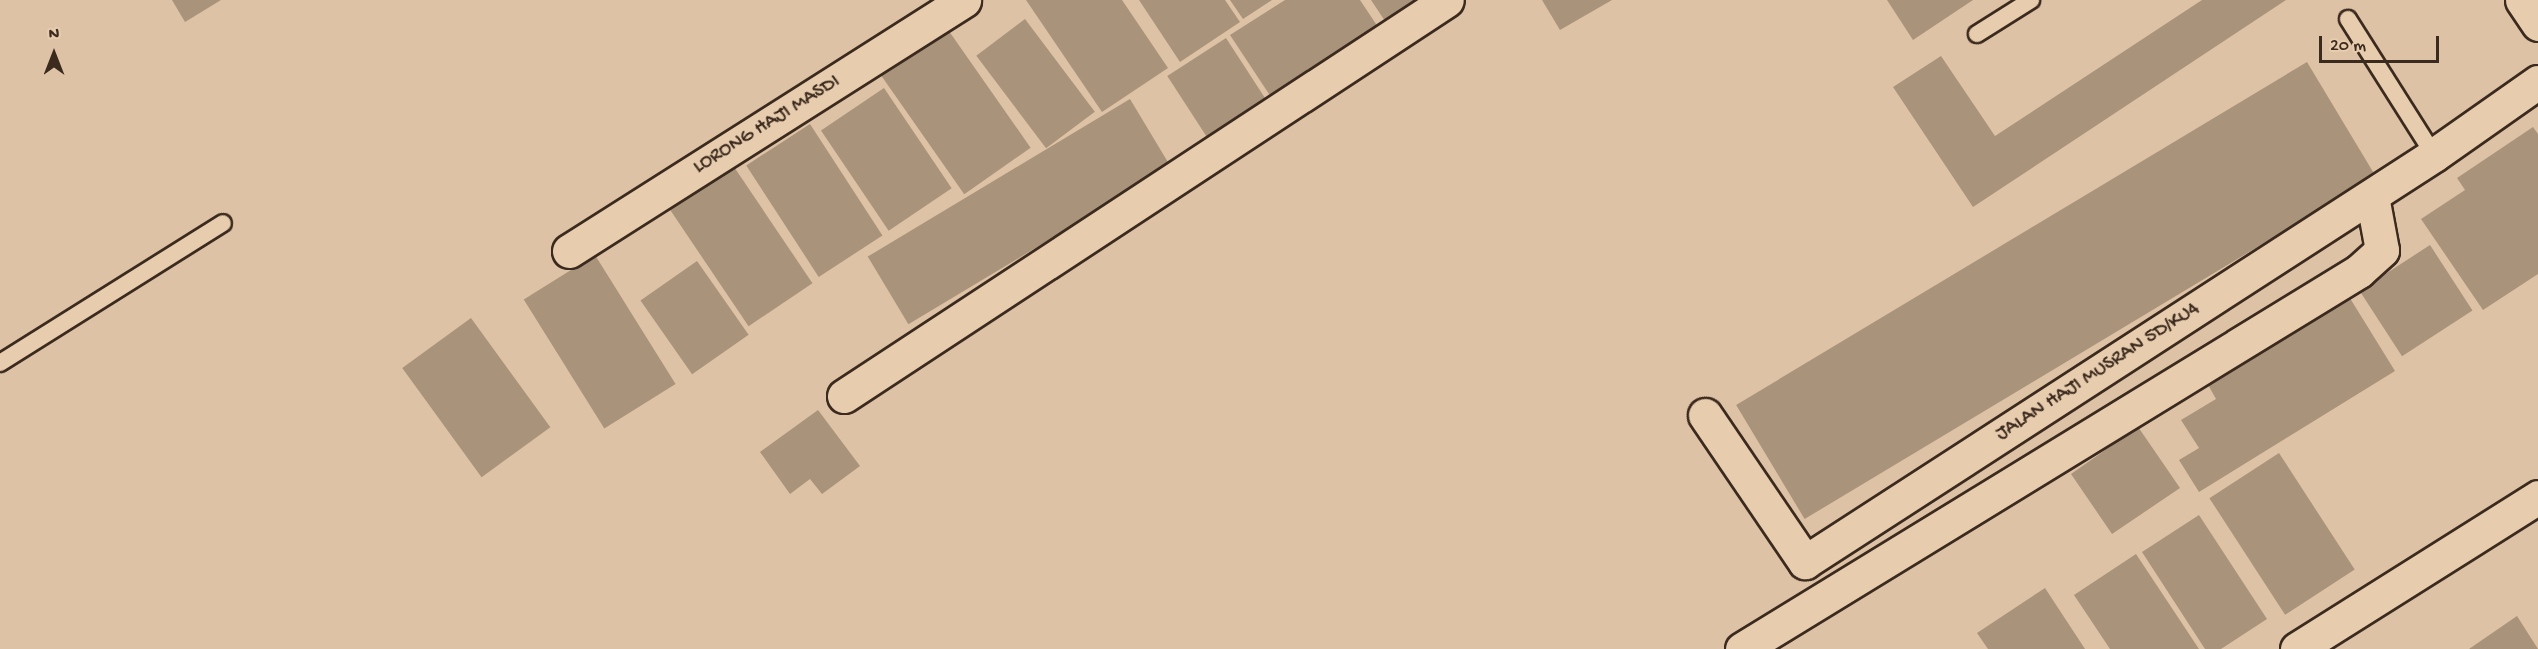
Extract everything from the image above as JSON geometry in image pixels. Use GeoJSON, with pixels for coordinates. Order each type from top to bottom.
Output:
{"type":"FeatureCollection","features":[{"type":"Feature","properties":{"kind":"street","name":"LORONG HAJI MASDI"},"geometry":{"type":"LineString","coordinates":[[569,251],[964,0]]}},
{"type":"Feature","properties":{"kind":"street"},"geometry":{"type":"LineString","coordinates":[[844,396],[1447,0]]}},
{"type":"Feature","properties":{"kind":"street"},"geometry":{"type":"LineString","coordinates":[[2522,0],[2538,24]]}},
{"type":"Feature","properties":{"kind":"street","name":"JALAN HAJI MUSRAN 5D/KU4"},"geometry":{"type":"LineString","coordinates":[[1705,415],[1804,562],[2372,196],[2538,82]]}},
{"type":"Feature","properties":{"kind":"street"},"geometry":{"type":"LineString","coordinates":[[1742,649],[2359,271],[2382,250],[2372,196]]}},
{"type":"Feature","properties":{"kind":"street"},"geometry":{"type":"LineString","coordinates":[[2297,649],[2538,497]]}},
{"type":"Feature","properties":{"kind":"lane"},"geometry":{"type":"LineString","coordinates":[[1977,34],[2031,0]]}},
{"type":"Feature","properties":{"kind":"lane"},"geometry":{"type":"LineString","coordinates":[[2348,19],[2434,155]]}},
{"type":"Feature","properties":{"kind":"lane"},"geometry":{"type":"LineString","coordinates":[[0,363],[223,223]]}},
{"type":"Feature","properties":{"kind":"building"},"geometry":{"type":"Polygon","coordinates":[[[172,0],[221,0],[185,22],[172,0]]]}},
{"type":"Feature","properties":{"kind":"building"},"geometry":{"type":"Polygon","coordinates":[[[1026,0],[1122,0],[1168,68],[1102,112],[1026,0]]]}},
{"type":"Feature","properties":{"kind":"building"},"geometry":{"type":"Polygon","coordinates":[[[1139,0],[1225,0],[1240,22],[1180,62],[1139,0]]]}},
{"type":"Feature","properties":{"kind":"building"},"geometry":{"type":"Polygon","coordinates":[[[1230,0],[1272,0],[1243,19],[1230,0]]]}},
{"type":"Feature","properties":{"kind":"building"},"geometry":{"type":"Polygon","coordinates":[[[1285,0],[1360,0],[1378,27],[1271,97],[1230,35],[1285,0]]]}},
{"type":"Feature","properties":{"kind":"building"},"geometry":{"type":"Polygon","coordinates":[[[1371,0],[1423,0],[1387,24],[1371,0]]]}},
{"type":"Feature","properties":{"kind":"building"},"geometry":{"type":"Polygon","coordinates":[[[1542,0],[1612,0],[1560,30],[1542,0]]]}},
{"type":"Feature","properties":{"kind":"building"},"geometry":{"type":"Polygon","coordinates":[[[1887,0],[1973,0],[1913,40],[1887,0]]]}},
{"type":"Feature","properties":{"kind":"building"},"geometry":{"type":"Polygon","coordinates":[[[2202,0],[2286,0],[1973,207],[1893,87],[1941,56],[1995,136],[2202,0]]]}},
{"type":"Feature","properties":{"kind":"building"},"geometry":{"type":"Polygon","coordinates":[[[1025,19],[1095,112],[1046,148],[976,56],[1025,19]]]}},
{"type":"Feature","properties":{"kind":"building"},"geometry":{"type":"Polygon","coordinates":[[[944,24],[1031,148],[964,194],[878,70],[944,24]]]}},
{"type":"Feature","properties":{"kind":"building"},"geometry":{"type":"Polygon","coordinates":[[[1226,38],[1267,102],[1209,140],[1167,76],[1226,38]]]}},
{"type":"Feature","properties":{"kind":"building"},"geometry":{"type":"Polygon","coordinates":[[[2307,62],[2376,176],[1805,519],[1736,405],[2307,62]]]}},
{"type":"Feature","properties":{"kind":"building"},"geometry":{"type":"Polygon","coordinates":[[[884,88],[952,188],[889,231],[821,130],[884,88]]]}},
{"type":"Feature","properties":{"kind":"building"},"geometry":{"type":"Polygon","coordinates":[[[1130,99],[1171,167],[908,324],[868,257],[1130,99]]]}},
{"type":"Feature","properties":{"kind":"building"},"geometry":{"type":"Polygon","coordinates":[[[810,124],[882,236],[819,277],[746,165],[810,124]]]}},
{"type":"Feature","properties":{"kind":"building"},"geometry":{"type":"Polygon","coordinates":[[[2533,127],[2538,134],[2538,274],[2483,310],[2421,219],[2465,190],[2457,178],[2533,127]]]}},
{"type":"Feature","properties":{"kind":"building"},"geometry":{"type":"Polygon","coordinates":[[[728,158],[812,283],[749,326],[664,201],[728,158]]]}},
{"type":"Feature","properties":{"kind":"building"},"geometry":{"type":"Polygon","coordinates":[[[2430,245],[2472,310],[2402,356],[2360,291],[2430,245]]]}},
{"type":"Feature","properties":{"kind":"building"},"geometry":{"type":"Polygon","coordinates":[[[595,255],[676,384],[604,428],[524,300],[595,255]]]}},
{"type":"Feature","properties":{"kind":"building"},"geometry":{"type":"Polygon","coordinates":[[[697,261],[749,335],[692,374],[640,301],[697,261]]]}},
{"type":"Feature","properties":{"kind":"building"},"geometry":{"type":"Polygon","coordinates":[[[2348,295],[2395,371],[2199,492],[2179,460],[2199,448],[2181,420],[2216,399],[2207,383],[2348,295]]]}},
{"type":"Feature","properties":{"kind":"building"},"geometry":{"type":"Polygon","coordinates":[[[471,318],[550,427],[482,477],[402,368],[471,318]]]}},
{"type":"Feature","properties":{"kind":"building"},"geometry":{"type":"Polygon","coordinates":[[[818,410],[860,466],[822,494],[810,479],[790,494],[760,452],[818,410]]]}},
{"type":"Feature","properties":{"kind":"building"},"geometry":{"type":"Polygon","coordinates":[[[2132,418],[2180,488],[2112,534],[2071,474],[2111,446],[2104,437],[2132,418]]]}},
{"type":"Feature","properties":{"kind":"building"},"geometry":{"type":"Polygon","coordinates":[[[2279,453],[2355,570],[2285,615],[2209,498],[2279,453]]]}},
{"type":"Feature","properties":{"kind":"building"},"geometry":{"type":"Polygon","coordinates":[[[2199,515],[2267,619],[2221,649],[2205,649],[2142,552],[2199,515]]]}},
{"type":"Feature","properties":{"kind":"building"},"geometry":{"type":"Polygon","coordinates":[[[2136,554],[2199,649],[2110,649],[2074,595],[2136,554]]]}},
{"type":"Feature","properties":{"kind":"building"},"geometry":{"type":"Polygon","coordinates":[[[2045,588],[2085,649],[1988,649],[1977,633],[2045,588]]]}},
{"type":"Feature","properties":{"kind":"building"},"geometry":{"type":"Polygon","coordinates":[[[2517,616],[2538,649],[2469,649],[2517,616]]]}}]}
